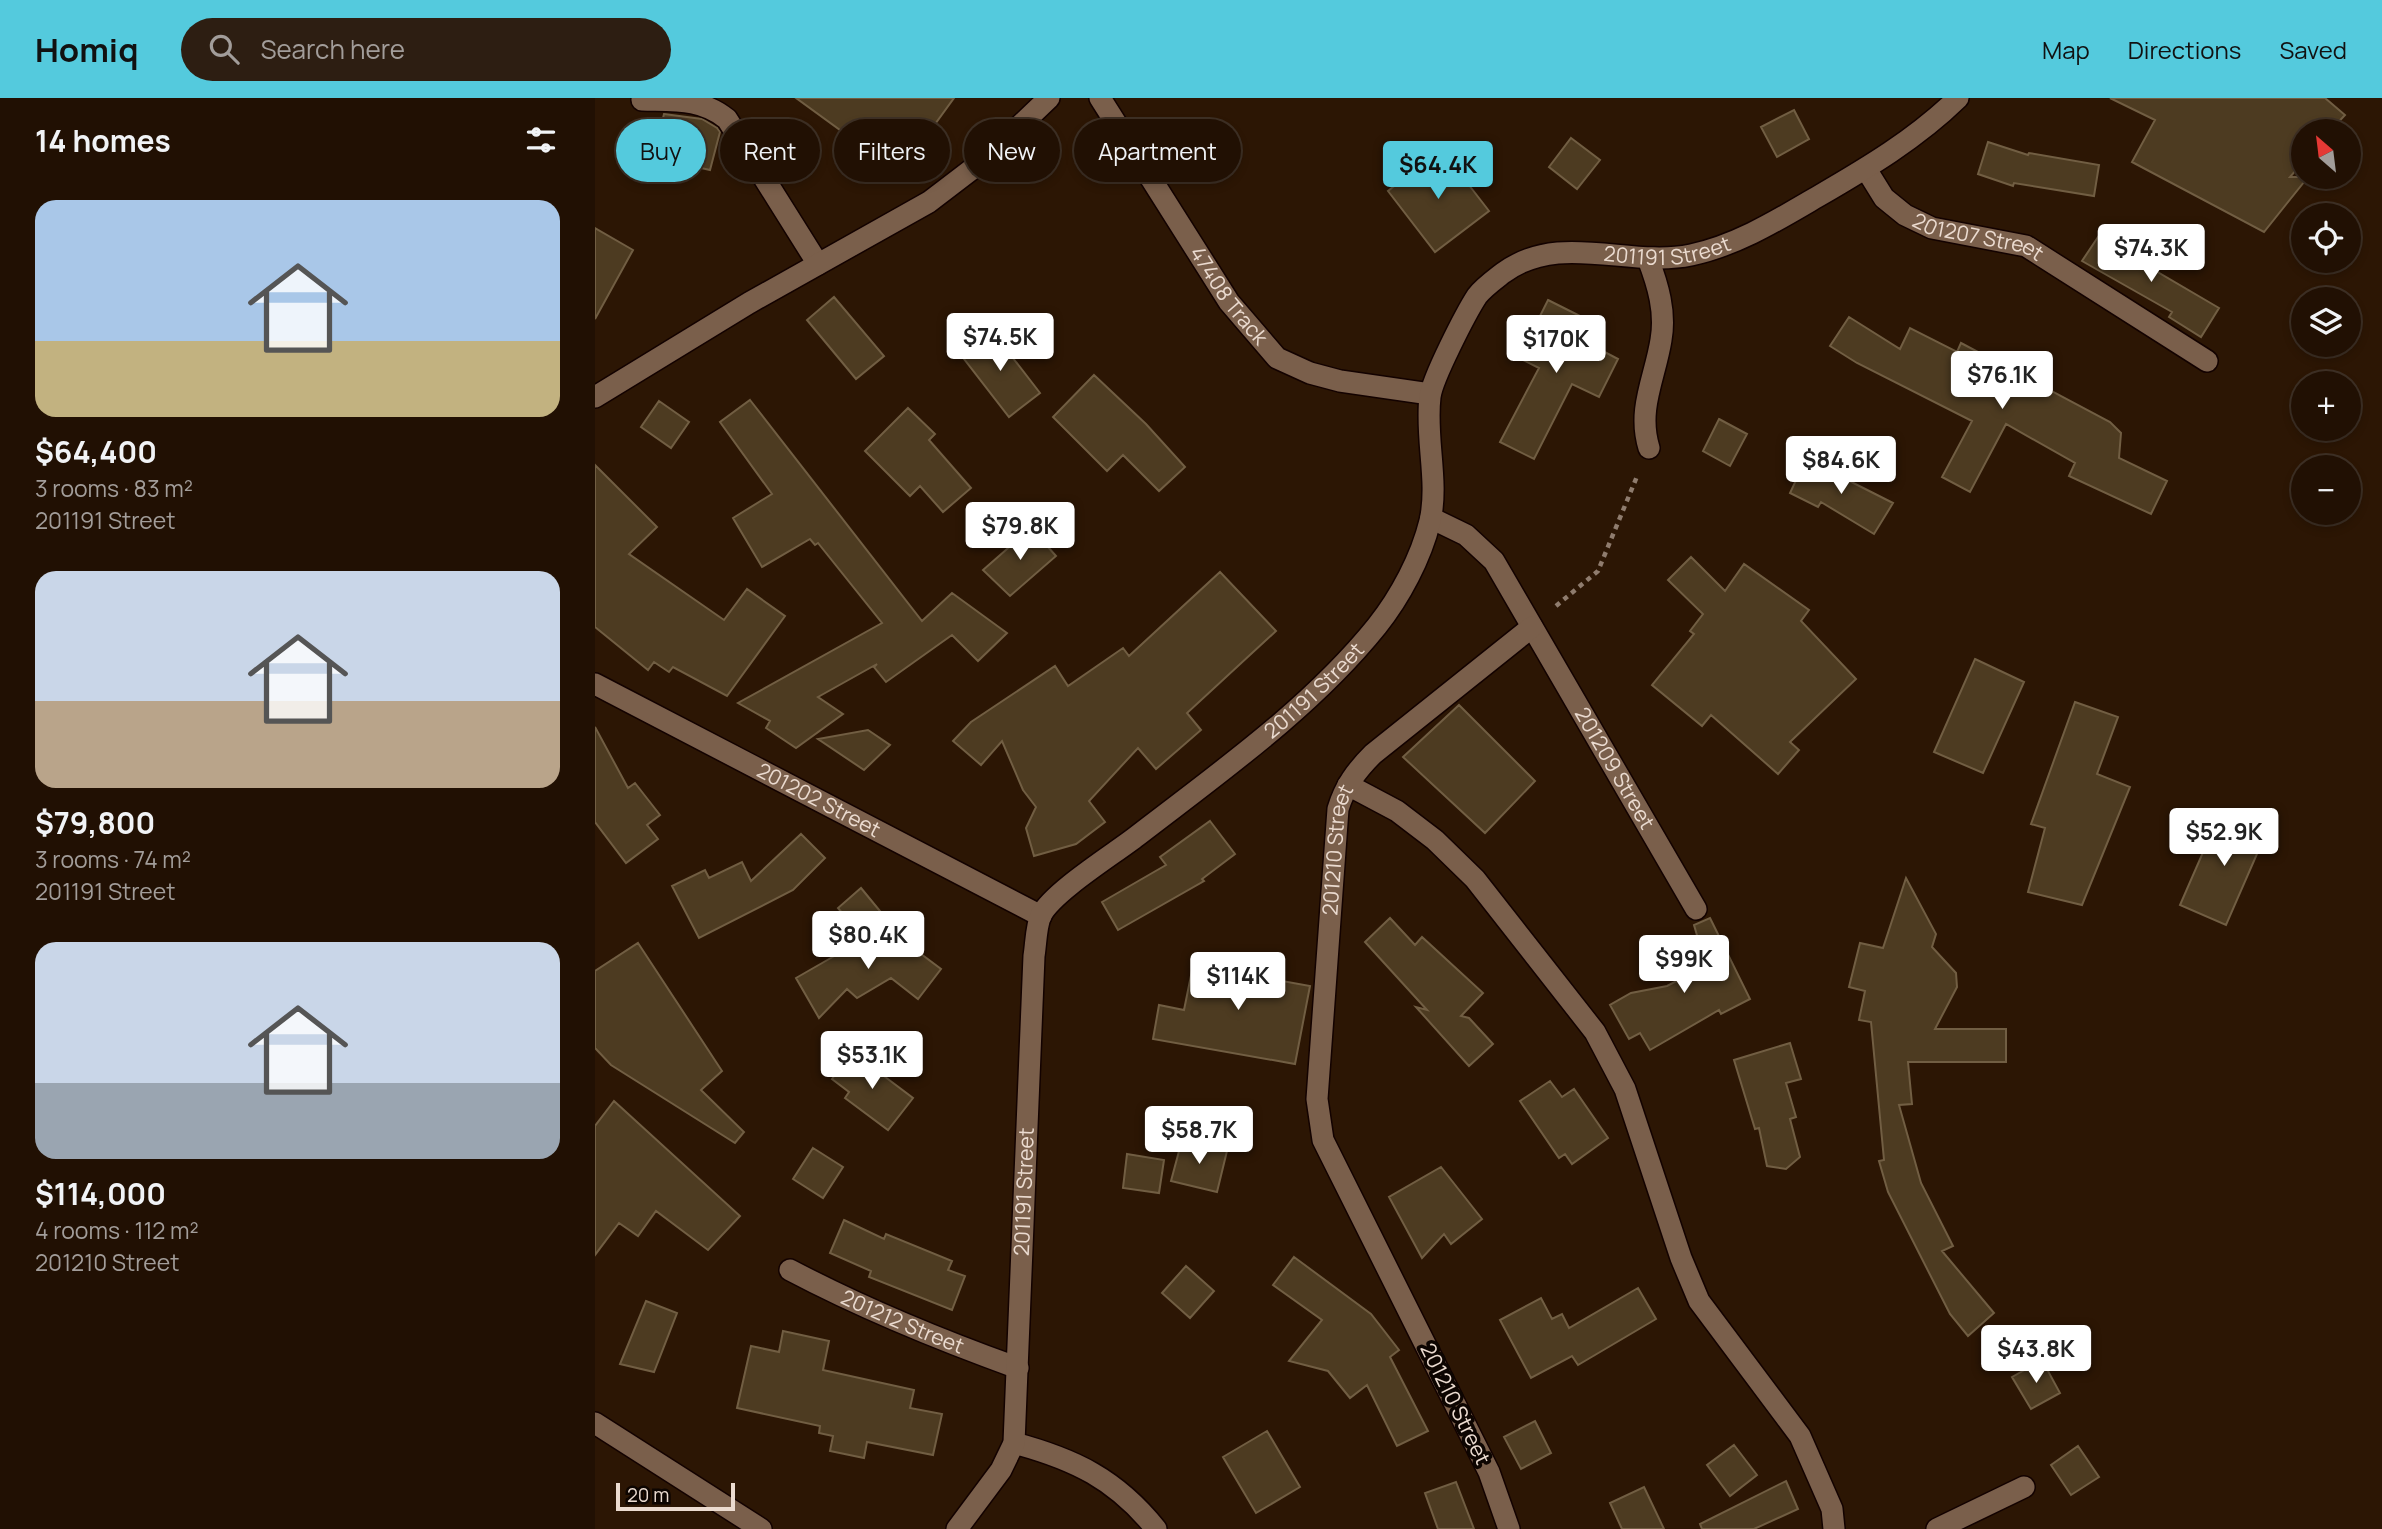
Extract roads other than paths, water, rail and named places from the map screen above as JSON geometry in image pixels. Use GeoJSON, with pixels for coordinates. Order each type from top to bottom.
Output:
{"type":"FeatureCollection","features":[{"type":"Feature","properties":{"kind":"street"},"geometry":{"type":"LineString","coordinates":[[595,397],[818,264],[929,202],[984,160],[1049,98]]}},
{"type":"Feature","properties":{"kind":"street","name":"47408 Track"},"geometry":{"type":"LineString","coordinates":[[1100,98],[1229,302],[1277,358],[1310,373],[1341,381],[1430,394]]}},
{"type":"Feature","properties":{"kind":"street","name":"201191 Street"},"geometry":{"type":"LineString","coordinates":[[957,1529],[1001,1470],[1014,1443],[1034,956],[1041,916],[1062,891],[1168,812],[1305,702],[1379,624],[1403,587],[1423,544],[1430,518],[1430,394],[1478,294],[1520,262],[1576,250],[1649,259],[1689,255],[1733,243],[1866,169],[1937,118],[1958,98]]}},
{"type":"Feature","properties":{"kind":"street"},"geometry":{"type":"LineString","coordinates":[[642,100],[694,101],[713,108],[727,119],[818,264]]}},
{"type":"Feature","properties":{"kind":"street","name":"201207 Street"},"geometry":{"type":"LineString","coordinates":[[1866,169],[1884,198],[1905,215],[1932,228],[2026,246],[2207,361]]}},
{"type":"Feature","properties":{"kind":"street"},"geometry":{"type":"LineString","coordinates":[[1649,259],[1656,279],[1663,323],[1644,408],[1643,428],[1649,448]]}},
{"type":"Feature","properties":{"kind":"street","name":"201209 Street"},"geometry":{"type":"LineString","coordinates":[[1430,518],[1466,535],[1495,561],[1696,909]]}},
{"type":"Feature","properties":{"kind":"street","name":"201210 Street"},"geometry":{"type":"LineString","coordinates":[[1509,1529],[1489,1472],[1323,1140],[1318,1123],[1321,1016],[1334,848],[1338,809],[1348,785],[1373,754],[1532,627]]}},
{"type":"Feature","properties":{"kind":"street","name":"201202 Street"},"geometry":{"type":"LineString","coordinates":[[595,684],[1041,916]]}},
{"type":"Feature","properties":{"kind":"street"},"geometry":{"type":"LineString","coordinates":[[595,700],[622,700]]}},
{"type":"Feature","properties":{"kind":"street"},"geometry":{"type":"LineString","coordinates":[[1348,785],[1397,811],[1436,840],[1475,879],[1595,1032],[1625,1089],[1681,1258],[1699,1301],[1800,1436],[1832,1509],[1834,1529]]}},
{"type":"Feature","properties":{"kind":"street","name":"201212 Street"},"geometry":{"type":"LineString","coordinates":[[790,1270],[845,1299],[948,1343],[1018,1368]]}},
{"type":"Feature","properties":{"kind":"street"},"geometry":{"type":"LineString","coordinates":[[595,1423],[761,1529]]}},
{"type":"Feature","properties":{"kind":"street"},"geometry":{"type":"LineString","coordinates":[[1014,1443],[1072,1460],[1095,1473],[1145,1515],[1156,1529]]}},
{"type":"Feature","properties":{"kind":"street"},"geometry":{"type":"LineString","coordinates":[[1937,1529],[2024,1488]]}}]}
